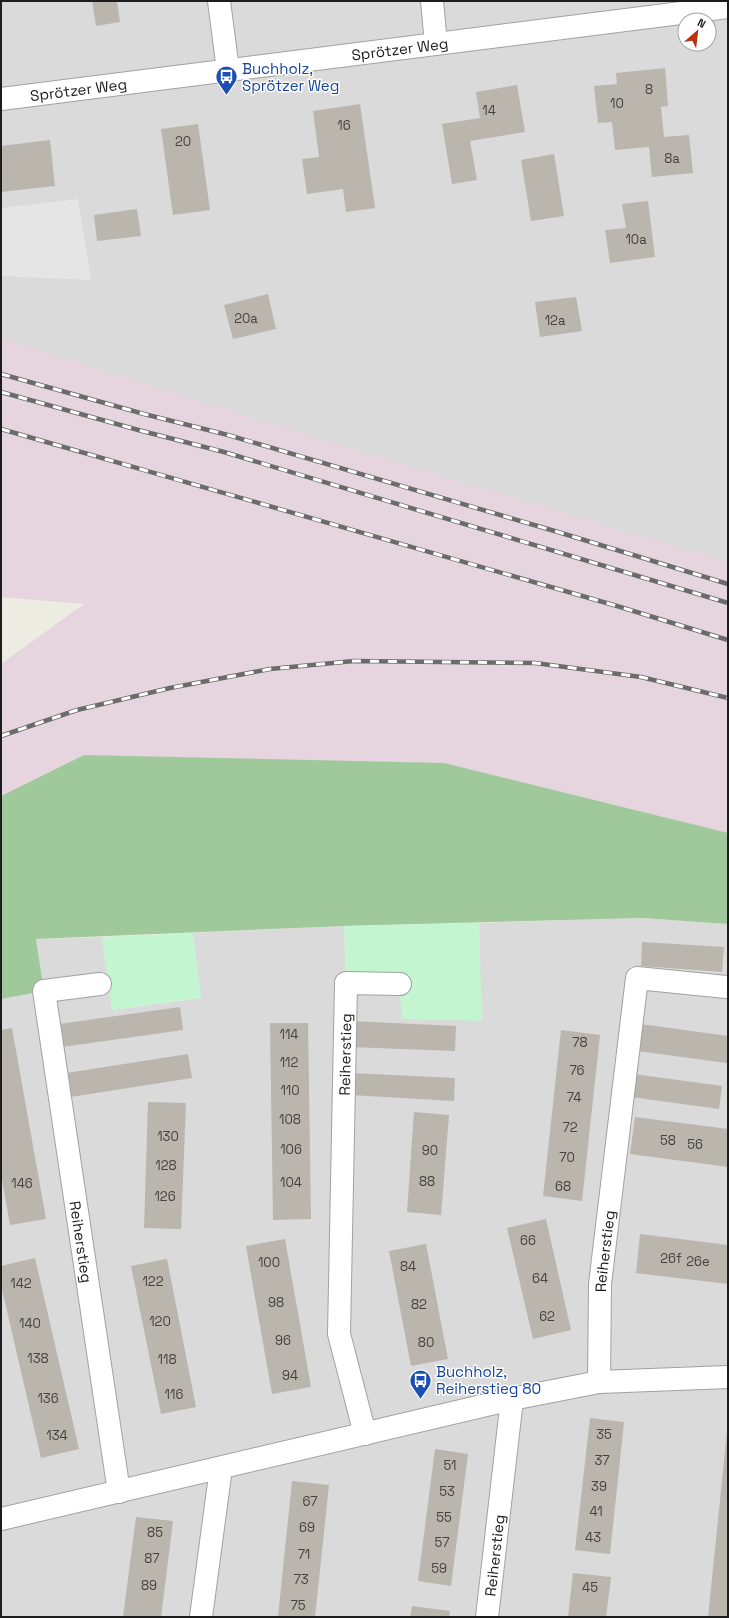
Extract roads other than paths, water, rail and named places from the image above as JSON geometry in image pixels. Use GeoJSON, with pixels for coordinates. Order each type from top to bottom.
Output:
{"type":"FeatureCollection","features":[{"type":"Feature","properties":{"kind":"street"},"geometry":{"type":"LineString","coordinates":[[219,1],[228,70]]}},
{"type":"Feature","properties":{"kind":"street"},"geometry":{"type":"LineString","coordinates":[[432,1],[436,44]]}},
{"type":"Feature","properties":{"kind":"street","name":"Sprötzer Weg"},"geometry":{"type":"LineString","coordinates":[[1,99],[728,7]]}},
{"type":"Feature","properties":{"kind":"street","name":"Reiherstieg"},"geometry":{"type":"LineString","coordinates":[[599,1382],[600,1284],[637,978],[726,987]]}},
{"type":"Feature","properties":{"kind":"street","name":"Reiherstieg"},"geometry":{"type":"LineString","coordinates":[[365,1434],[339,1334],[346,983],[400,984]]}},
{"type":"Feature","properties":{"kind":"street","name":"Reiherstieg"},"geometry":{"type":"LineString","coordinates":[[100,984],[44,991],[119,1492]]}},
{"type":"Feature","properties":{"kind":"street"},"geometry":{"type":"LineString","coordinates":[[1,1520],[512,1399],[599,1382],[728,1377]]}},
{"type":"Feature","properties":{"kind":"street","name":"Reiherstieg"},"geometry":{"type":"LineString","coordinates":[[488,1617],[512,1399]]}},
{"type":"Feature","properties":{"kind":"street"},"geometry":{"type":"LineString","coordinates":[[201,1617],[221,1468]]}},
{"type":"Feature","properties":{"kind":"railway"},"geometry":{"type":"LineString","coordinates":[[1,374],[144,414],[228,435],[558,532],[728,584]]}},
{"type":"Feature","properties":{"kind":"railway"},"geometry":{"type":"LineString","coordinates":[[1,392],[224,452],[728,603]]}},
{"type":"Feature","properties":{"kind":"railway"},"geometry":{"type":"LineString","coordinates":[[1,429],[617,606],[728,640]]}},
{"type":"Feature","properties":{"kind":"railway"},"geometry":{"type":"LineString","coordinates":[[1,736],[77,710],[170,688],[270,669],[354,661],[535,663],[641,677],[728,698]]}},
{"type":"Feature","properties":{"kind":"place","name":"Buchholz, Sprötzer Weg"},"geometry":{"type":"Point","coordinates":[226,96]}},
{"type":"Feature","properties":{"kind":"place","name":"Buchholz, Reiherstieg 80"},"geometry":{"type":"Point","coordinates":[420,1400]}}]}
